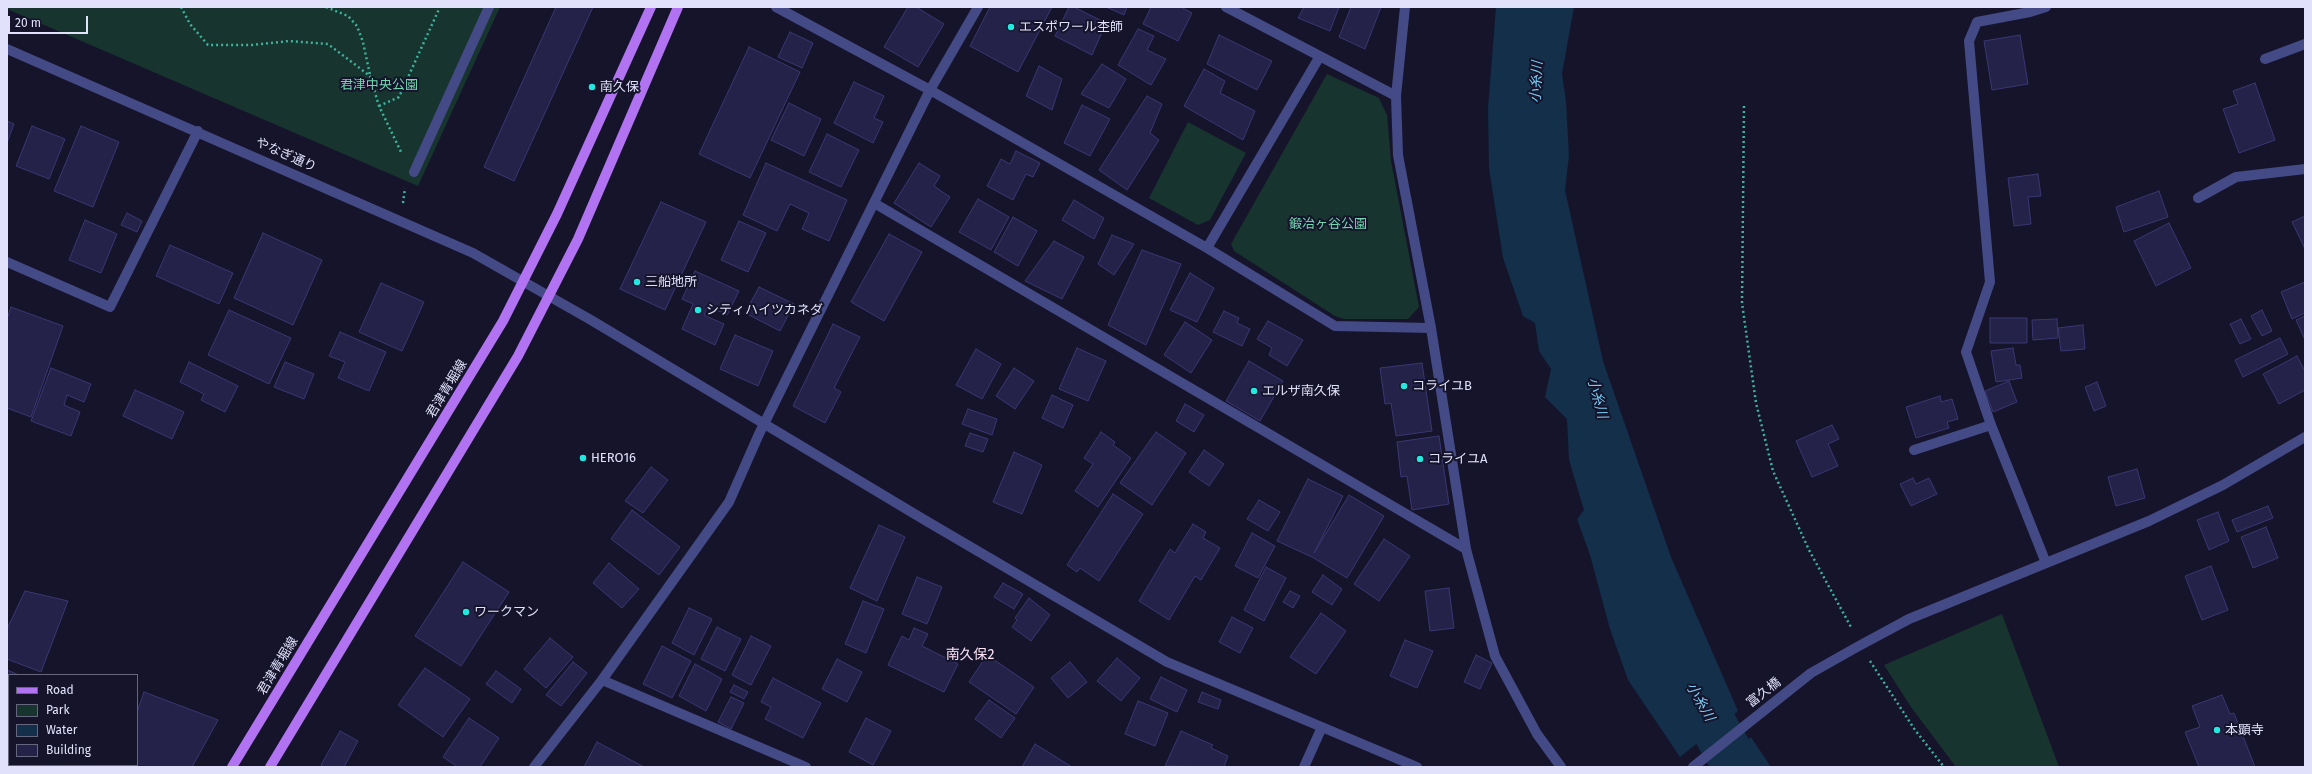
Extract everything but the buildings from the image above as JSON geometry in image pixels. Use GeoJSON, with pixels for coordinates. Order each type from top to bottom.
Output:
{"type":"FeatureCollection","features":[{"type":"Feature","properties":{"kind":"main road","name":"君津青堀線"},"geometry":{"type":"LineString","coordinates":[[232,767],[503,321],[557,214],[651,7]]}},
{"type":"Feature","properties":{"kind":"main road"},"geometry":{"type":"LineString","coordinates":[[270,767],[518,356],[578,239],[678,7]]}},
{"type":"Feature","properties":{"kind":"street"},"geometry":{"type":"LineString","coordinates":[[414,172],[489,7]]}},
{"type":"Feature","properties":{"kind":"street"},"geometry":{"type":"LineString","coordinates":[[776,7],[930,90],[1207,248],[1335,326],[1431,328]]}},
{"type":"Feature","properties":{"kind":"street"},"geometry":{"type":"LineString","coordinates":[[534,767],[602,680],[728,502],[764,424],[930,90],[978,7]]}},
{"type":"Feature","properties":{"kind":"street"},"geometry":{"type":"LineString","coordinates":[[1226,7],[1396,96]]}},
{"type":"Feature","properties":{"kind":"street"},"geometry":{"type":"LineString","coordinates":[[1406,7],[1396,96],[1398,155],[1431,328],[1466,549],[1495,656],[1538,734],[1562,767]]}},
{"type":"Feature","properties":{"kind":"street"},"geometry":{"type":"LineString","coordinates":[[2046,7],[2030,12],[1977,22],[1969,41],[1990,282],[1966,352],[1991,425],[2046,563]]}},
{"type":"Feature","properties":{"kind":"street"},"geometry":{"type":"LineString","coordinates":[[2265,59],[2305,44]]}},
{"type":"Feature","properties":{"kind":"street","name":"やなぎ通り"},"geometry":{"type":"LineString","coordinates":[[7,49],[473,252],[1167,662],[1417,767]]}},
{"type":"Feature","properties":{"kind":"street"},"geometry":{"type":"LineString","coordinates":[[1207,248],[1320,56]]}},
{"type":"Feature","properties":{"kind":"street"},"geometry":{"type":"LineString","coordinates":[[8,265],[110,307],[198,131]]}},
{"type":"Feature","properties":{"kind":"street"},"geometry":{"type":"LineString","coordinates":[[2198,198],[2236,177],[2305,169]]}},
{"type":"Feature","properties":{"kind":"street"},"geometry":{"type":"LineString","coordinates":[[874,203],[1466,549]]}},
{"type":"Feature","properties":{"kind":"street"},"geometry":{"type":"LineString","coordinates":[[1914,450],[1991,425]]}},
{"type":"Feature","properties":{"kind":"street","name":"富久橋"},"geometry":{"type":"LineString","coordinates":[[1693,767],[1811,673],[1909,619],[2035,566],[2046,563],[2156,518],[2223,485],[2305,437]]}},
{"type":"Feature","properties":{"kind":"street"},"geometry":{"type":"LineString","coordinates":[[602,680],[806,767]]}},
{"type":"Feature","properties":{"kind":"street"},"geometry":{"type":"LineString","coordinates":[[1304,767],[1322,727]]}},
{"type":"Feature","properties":{"kind":"path"},"geometry":{"type":"LineString","coordinates":[[181,7],[190,24],[208,45],[252,45],[289,41],[328,44],[370,76]]}},
{"type":"Feature","properties":{"kind":"path"},"geometry":{"type":"LineString","coordinates":[[326,7],[348,16],[357,26],[363,42],[370,76],[379,106],[404,159]]}},
{"type":"Feature","properties":{"kind":"path"},"geometry":{"type":"LineString","coordinates":[[379,106],[399,97],[440,7]]}},
{"type":"Feature","properties":{"kind":"path"},"geometry":{"type":"LineString","coordinates":[[1744,106],[1742,303],[1756,403],[1773,471],[1809,550],[1859,646],[1888,693],[1914,730],[1944,767]]}},
{"type":"Feature","properties":{"kind":"path"},"geometry":{"type":"LineString","coordinates":[[402,221],[405,186]]}},
{"type":"Feature","properties":{"kind":"green space","name":"君津中央公園"},"geometry":{"type":"Polygon","coordinates":[[[7,7],[500,7],[418,186],[7,9],[7,7]]]}},
{"type":"Feature","properties":{"kind":"green space","name":"鍛冶ヶ谷公園"},"geometry":{"type":"Polygon","coordinates":[[[1327,74],[1379,98],[1387,115],[1391,161],[1419,307],[1408,319],[1344,319],[1335,316],[1234,251],[1231,244],[1327,74]]]}},
{"type":"Feature","properties":{"kind":"green space"},"geometry":{"type":"Polygon","coordinates":[[[1188,122],[1246,153],[1210,220],[1198,225],[1149,198],[1188,122]]]}},
{"type":"Feature","properties":{"kind":"green space"},"geometry":{"type":"Polygon","coordinates":[[[2002,614],[2059,767],[1956,767],[1911,707],[1884,665],[2002,614]]]}},
{"type":"Feature","properties":{"kind":"water"},"geometry":{"type":"Polygon","coordinates":[[[1496,7],[1574,7],[1562,74],[1566,101],[1569,156],[1565,190],[1603,361],[1671,557],[1738,711],[1680,757],[1628,680],[1610,629],[1590,555],[1577,519],[1584,510],[1569,460],[1567,419],[1545,397],[1551,369],[1539,351],[1535,323],[1523,316],[1503,258],[1489,168],[1488,108],[1496,7]]]}},
{"type":"Feature","properties":{"kind":"water"},"geometry":{"type":"Polygon","coordinates":[[[1751,737],[1771,767],[1714,767],[1751,737]]]}},
{"type":"Feature","properties":{"kind":"waterway","name":"小糸川"},"geometry":{"type":"LineString","coordinates":[[1683,672],[1737,767]]}},
{"type":"Feature","properties":{"kind":"place","name":"エスポワール杢師"},"geometry":{"type":"Point","coordinates":[1011,27]}},
{"type":"Feature","properties":{"kind":"place","name":"南久保"},"geometry":{"type":"Point","coordinates":[592,87]}},
{"type":"Feature","properties":{"kind":"place","name":"三船地所"},"geometry":{"type":"Point","coordinates":[637,282]}},
{"type":"Feature","properties":{"kind":"place","name":"シティハイツカネダ"},"geometry":{"type":"Point","coordinates":[698,310]}},
{"type":"Feature","properties":{"kind":"place","name":"コライユB"},"geometry":{"type":"Point","coordinates":[1404,386]}},
{"type":"Feature","properties":{"kind":"place","name":"エルザ南久保"},"geometry":{"type":"Point","coordinates":[1254,391]}},
{"type":"Feature","properties":{"kind":"place","name":"HERO16"},"geometry":{"type":"Point","coordinates":[583,458]}},
{"type":"Feature","properties":{"kind":"place","name":"コライユA"},"geometry":{"type":"Point","coordinates":[1420,459]}},
{"type":"Feature","properties":{"kind":"place","name":"ワークマン"},"geometry":{"type":"Point","coordinates":[466,612]}},
{"type":"Feature","properties":{"kind":"place","name":"本顕寺"},"geometry":{"type":"Point","coordinates":[2217,730]}},
{"type":"Feature","properties":{"kind":"district","name":"南久保2"},"geometry":{"type":"Point","coordinates":[970,655]}}]}
